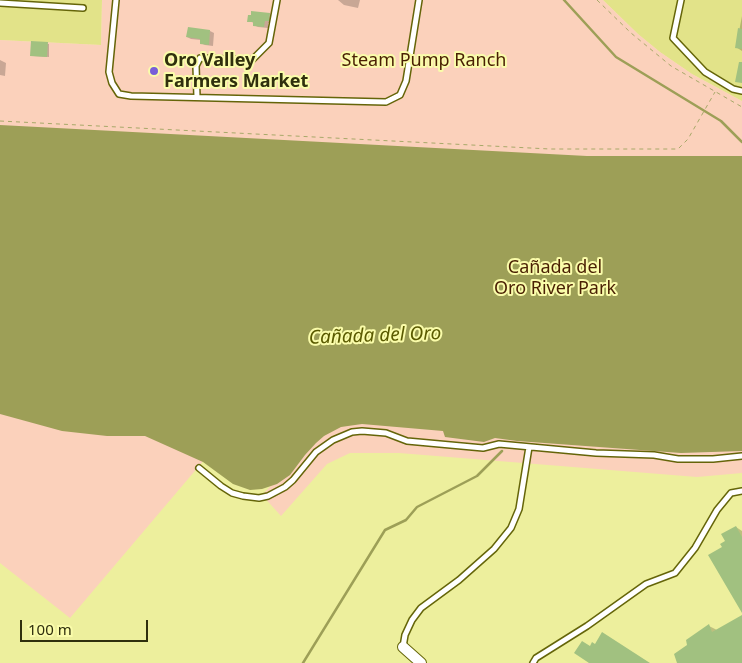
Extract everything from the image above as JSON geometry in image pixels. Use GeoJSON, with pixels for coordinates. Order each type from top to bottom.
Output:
{"type":"FeatureCollection","features":[{"type":"Feature","properties":{"kind":"street"},"geometry":{"type":"LineString","coordinates":[[403,647],[421,663]]}},
{"type":"Feature","properties":{"kind":"lane"},"geometry":{"type":"LineString","coordinates":[[116,0],[109,72],[112,83],[119,94],[271,101],[386,102],[400,95],[406,81],[419,0]]}},
{"type":"Feature","properties":{"kind":"lane"},"geometry":{"type":"LineString","coordinates":[[197,97],[196,66],[200,58],[252,60],[269,43],[277,0]]}},
{"type":"Feature","properties":{"kind":"lane"},"geometry":{"type":"LineString","coordinates":[[681,0],[673,38],[705,72],[733,89],[742,91]]}},
{"type":"Feature","properties":{"kind":"lane"},"geometry":{"type":"LineString","coordinates":[[0,3],[83,8]]}},
{"type":"Feature","properties":{"kind":"lane"},"geometry":{"type":"LineString","coordinates":[[199,468],[232,493],[259,498],[268,496],[285,487],[324,445],[341,435],[362,430],[386,433],[406,441],[483,448],[499,444],[596,452],[654,454],[686,459],[713,460],[742,456]]}},
{"type":"Feature","properties":{"kind":"lane"},"geometry":{"type":"LineString","coordinates":[[403,647],[408,628],[422,608],[459,580],[494,549],[511,528],[519,509],[529,446]]}},
{"type":"Feature","properties":{"kind":"lane"},"geometry":{"type":"LineString","coordinates":[[533,663],[536,658],[646,584],[676,573],[717,510],[731,493],[742,491]]}},
{"type":"Feature","properties":{"kind":"path"},"geometry":{"type":"LineString","coordinates":[[597,0],[631,33],[671,66],[742,107]]}},
{"type":"Feature","properties":{"kind":"path"},"geometry":{"type":"LineString","coordinates":[[0,121],[550,149],[678,149],[683,146],[692,133],[715,92]]}},
{"type":"Feature","properties":{"kind":"shaded area"},"geometry":{"type":"Polygon","coordinates":[[[0,0],[102,0],[101,45],[0,40],[0,0]]]}},
{"type":"Feature","properties":{"kind":"shaded area"},"geometry":{"type":"Polygon","coordinates":[[[603,0],[742,0],[742,101],[692,74],[660,52],[638,34],[603,0]]]}},
{"type":"Feature","properties":{"kind":"green space","name":"Cañada del Oro River Park"},"geometry":{"type":"Polygon","coordinates":[[[102,0],[603,0],[638,34],[660,52],[692,74],[742,101],[742,473],[697,477],[399,453],[350,453],[327,464],[281,516],[262,495],[341,414],[250,406],[70,618],[0,563],[0,40],[101,45],[102,0]]]}},
{"type":"Feature","properties":{"kind":"water","name":"Cañada del Oro River Park"},"geometry":{"type":"Polygon","coordinates":[[[0,125],[587,156],[742,156],[742,451],[681,453],[495,438],[484,442],[445,437],[443,431],[362,424],[341,427],[324,436],[305,455],[290,475],[277,484],[262,489],[250,490],[233,484],[203,462],[145,436],[107,436],[62,431],[0,414],[0,125]]]}},
{"type":"Feature","properties":{"kind":"building"},"geometry":{"type":"Polygon","coordinates":[[[251,11],[270,13],[269,21],[265,21],[264,27],[253,26],[253,22],[247,22],[251,11]]]}},
{"type":"Feature","properties":{"kind":"building"},"geometry":{"type":"Polygon","coordinates":[[[188,27],[210,30],[209,45],[200,44],[200,39],[186,37],[188,27]]]}},
{"type":"Feature","properties":{"kind":"building"},"geometry":{"type":"Polygon","coordinates":[[[738,28],[742,29],[742,49],[735,48],[738,28]]]}},
{"type":"Feature","properties":{"kind":"building"},"geometry":{"type":"Polygon","coordinates":[[[31,41],[48,42],[47,57],[30,56],[31,41]]]}},
{"type":"Feature","properties":{"kind":"building"},"geometry":{"type":"Polygon","coordinates":[[[739,62],[742,62],[742,83],[735,82],[739,62]]]}},
{"type":"Feature","properties":{"kind":"building"},"geometry":{"type":"Polygon","coordinates":[[[736,526],[742,537],[742,613],[708,555],[722,547],[720,544],[725,541],[721,534],[736,526]]]}},
{"type":"Feature","properties":{"kind":"building"},"geometry":{"type":"Polygon","coordinates":[[[742,615],[742,663],[677,663],[674,654],[687,645],[686,640],[709,624],[712,632],[742,615]]]}},
{"type":"Feature","properties":{"kind":"building"},"geometry":{"type":"Polygon","coordinates":[[[602,632],[650,663],[589,663],[574,653],[582,641],[590,646],[592,642],[595,644],[602,632]]]}},
{"type":"Feature","properties":{"kind":"waterway"},"geometry":{"type":"LineString","coordinates":[[564,0],[616,57],[721,121],[742,142]]}},
{"type":"Feature","properties":{"kind":"waterway"},"geometry":{"type":"LineString","coordinates":[[303,663],[385,530],[406,520],[417,507],[477,476],[502,451]]}},
{"type":"Feature","properties":{"kind":"place","name":"Oro Valley Farmers Market"},"geometry":{"type":"Point","coordinates":[154,71]}},
{"type":"Feature","properties":{"kind":"park label","name":"Steam Pump Ranch"},"geometry":{"type":"Point","coordinates":[424,61]}},
{"type":"Feature","properties":{"kind":"water label","name":"Cañada del Oro"},"geometry":{"type":"Point","coordinates":[375,336]}}]}
